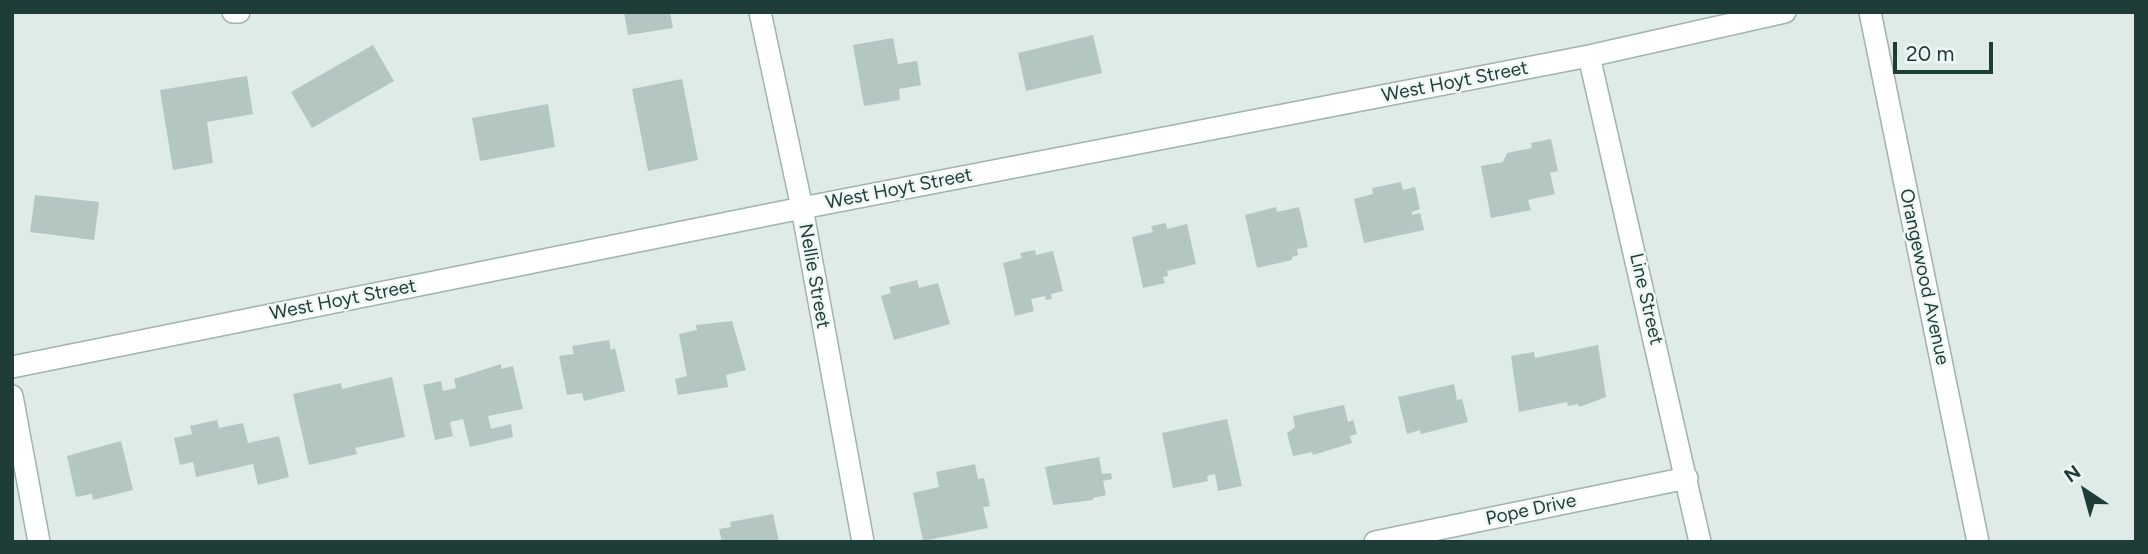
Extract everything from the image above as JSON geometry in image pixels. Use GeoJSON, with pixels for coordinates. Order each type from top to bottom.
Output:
{"type":"FeatureCollection","features":[{"type":"Feature","properties":{"kind":"street"},"geometry":{"type":"LineString","coordinates":[[233,12],[239,12]]}},
{"type":"Feature","properties":{"kind":"street","name":"Nellie Street"},"geometry":{"type":"LineString","coordinates":[[760,12],[802,208],[863,542]]}},
{"type":"Feature","properties":{"kind":"street","name":"West Hoyt Street"},"geometry":{"type":"LineString","coordinates":[[12,366],[802,208],[1589,56],[1785,12]]}},
{"type":"Feature","properties":{"kind":"street","name":"Orangewood Avenue"},"geometry":{"type":"LineString","coordinates":[[1870,12],[1978,542]]}},
{"type":"Feature","properties":{"kind":"street","name":"Line Street"},"geometry":{"type":"LineString","coordinates":[[1589,56],[1700,542]]}},
{"type":"Feature","properties":{"kind":"street"},"geometry":{"type":"LineString","coordinates":[[12,396],[38,542]]}},
{"type":"Feature","properties":{"kind":"street","name":"Pope Drive"},"geometry":{"type":"LineString","coordinates":[[1375,542],[1687,478]]}},
{"type":"Feature","properties":{"kind":"building"},"geometry":{"type":"Polygon","coordinates":[[[624,12],[670,12],[673,28],[628,35],[624,12]]]}},
{"type":"Feature","properties":{"kind":"building"},"geometry":{"type":"Polygon","coordinates":[[[1093,35],[1102,73],[1026,91],[1018,53],[1093,35]]]}},
{"type":"Feature","properties":{"kind":"building"},"geometry":{"type":"Polygon","coordinates":[[[893,38],[898,64],[917,61],[921,85],[899,89],[900,100],[864,106],[853,45],[893,38]]]}},
{"type":"Feature","properties":{"kind":"building"},"geometry":{"type":"Polygon","coordinates":[[[373,45],[394,81],[312,128],[291,92],[373,45]]]}},
{"type":"Feature","properties":{"kind":"building"},"geometry":{"type":"Polygon","coordinates":[[[247,76],[253,114],[207,122],[213,163],[173,170],[160,90],[247,76]]]}},
{"type":"Feature","properties":{"kind":"building"},"geometry":{"type":"Polygon","coordinates":[[[682,79],[698,160],[648,171],[632,89],[682,79]]]}},
{"type":"Feature","properties":{"kind":"building"},"geometry":{"type":"Polygon","coordinates":[[[548,104],[555,147],[480,161],[472,118],[548,104]]]}},
{"type":"Feature","properties":{"kind":"building"},"geometry":{"type":"Polygon","coordinates":[[[1551,139],[1558,171],[1550,173],[1555,194],[1528,200],[1531,210],[1491,218],[1481,166],[1503,162],[1507,153],[1532,148],[1531,143],[1551,139]]]}},
{"type":"Feature","properties":{"kind":"building"},"geometry":{"type":"Polygon","coordinates":[[[1401,182],[1403,190],[1415,187],[1420,209],[1412,212],[1412,215],[1420,213],[1424,230],[1364,243],[1354,199],[1373,194],[1372,188],[1401,182]]]}},
{"type":"Feature","properties":{"kind":"building"},"geometry":{"type":"Polygon","coordinates":[[[35,195],[99,202],[94,240],[30,232],[35,195]]]}},
{"type":"Feature","properties":{"kind":"building"},"geometry":{"type":"Polygon","coordinates":[[[1276,207],[1277,212],[1299,207],[1308,247],[1297,249],[1298,255],[1292,257],[1292,260],[1257,268],[1245,215],[1276,207]]]}},
{"type":"Feature","properties":{"kind":"building"},"geometry":{"type":"Polygon","coordinates":[[[1166,223],[1167,229],[1187,224],[1196,264],[1167,271],[1168,276],[1163,277],[1165,283],[1143,288],[1132,237],[1153,232],[1151,226],[1166,223]]]}},
{"type":"Feature","properties":{"kind":"building"},"geometry":{"type":"Polygon","coordinates":[[[1035,250],[1036,255],[1053,251],[1063,291],[1051,294],[1052,299],[1046,300],[1045,296],[1031,299],[1034,311],[1015,316],[1003,263],[1022,258],[1020,253],[1035,250]]]}},
{"type":"Feature","properties":{"kind":"building"},"geometry":{"type":"Polygon","coordinates":[[[917,280],[919,288],[938,283],[950,324],[894,340],[881,296],[891,293],[889,287],[917,280]]]}},
{"type":"Feature","properties":{"kind":"building"},"geometry":{"type":"Polygon","coordinates":[[[732,321],[746,370],[726,375],[728,387],[678,395],[675,379],[687,376],[679,334],[697,330],[696,325],[732,321]]]}},
{"type":"Feature","properties":{"kind":"building"},"geometry":{"type":"Polygon","coordinates":[[[609,340],[611,350],[615,348],[625,391],[584,401],[582,393],[567,395],[559,356],[574,354],[572,346],[609,340]]]}},
{"type":"Feature","properties":{"kind":"building"},"geometry":{"type":"Polygon","coordinates":[[[1598,345],[1606,397],[1579,407],[1578,404],[1568,406],[1567,402],[1519,412],[1511,356],[1534,352],[1535,358],[1598,345]]]}},
{"type":"Feature","properties":{"kind":"building"},"geometry":{"type":"Polygon","coordinates":[[[501,364],[501,369],[513,366],[523,409],[488,416],[491,429],[511,424],[513,437],[470,447],[463,419],[450,422],[453,436],[435,440],[423,385],[441,381],[443,391],[456,388],[454,379],[501,364]]]}},
{"type":"Feature","properties":{"kind":"building"},"geometry":{"type":"Polygon","coordinates":[[[392,377],[405,437],[355,448],[357,454],[309,465],[293,394],[341,383],[342,389],[392,377]]]}},
{"type":"Feature","properties":{"kind":"building"},"geometry":{"type":"Polygon","coordinates":[[[1454,384],[1457,400],[1462,399],[1468,422],[1421,434],[1420,430],[1407,434],[1398,397],[1454,384]]]}},
{"type":"Feature","properties":{"kind":"building"},"geometry":{"type":"Polygon","coordinates":[[[1344,405],[1348,422],[1353,420],[1357,434],[1350,436],[1352,443],[1313,455],[1312,452],[1293,456],[1287,433],[1295,427],[1293,416],[1344,405]]]}},
{"type":"Feature","properties":{"kind":"building"},"geometry":{"type":"Polygon","coordinates":[[[1227,419],[1242,486],[1218,491],[1215,474],[1207,476],[1208,481],[1173,488],[1162,433],[1227,419]]]}},
{"type":"Feature","properties":{"kind":"building"},"geometry":{"type":"Polygon","coordinates":[[[217,420],[219,428],[243,423],[248,443],[279,436],[289,477],[258,485],[253,464],[196,477],[193,462],[180,465],[174,438],[192,434],[190,426],[217,420]]]}},
{"type":"Feature","properties":{"kind":"building"},"geometry":{"type":"Polygon","coordinates":[[[121,441],[133,490],[93,500],[92,494],[76,497],[67,456],[121,441]]]}},
{"type":"Feature","properties":{"kind":"building"},"geometry":{"type":"Polygon","coordinates":[[[1099,457],[1102,474],[1111,473],[1112,479],[1103,481],[1106,495],[1093,500],[1053,505],[1045,467],[1099,457]]]}},
{"type":"Feature","properties":{"kind":"building"},"geometry":{"type":"Polygon","coordinates":[[[975,464],[978,479],[984,478],[990,506],[983,507],[988,528],[923,541],[913,493],[939,487],[936,472],[975,464]]]}},
{"type":"Feature","properties":{"kind":"building"},"geometry":{"type":"Polygon","coordinates":[[[773,514],[779,542],[722,542],[719,529],[731,527],[730,522],[773,514]]]}}]}
